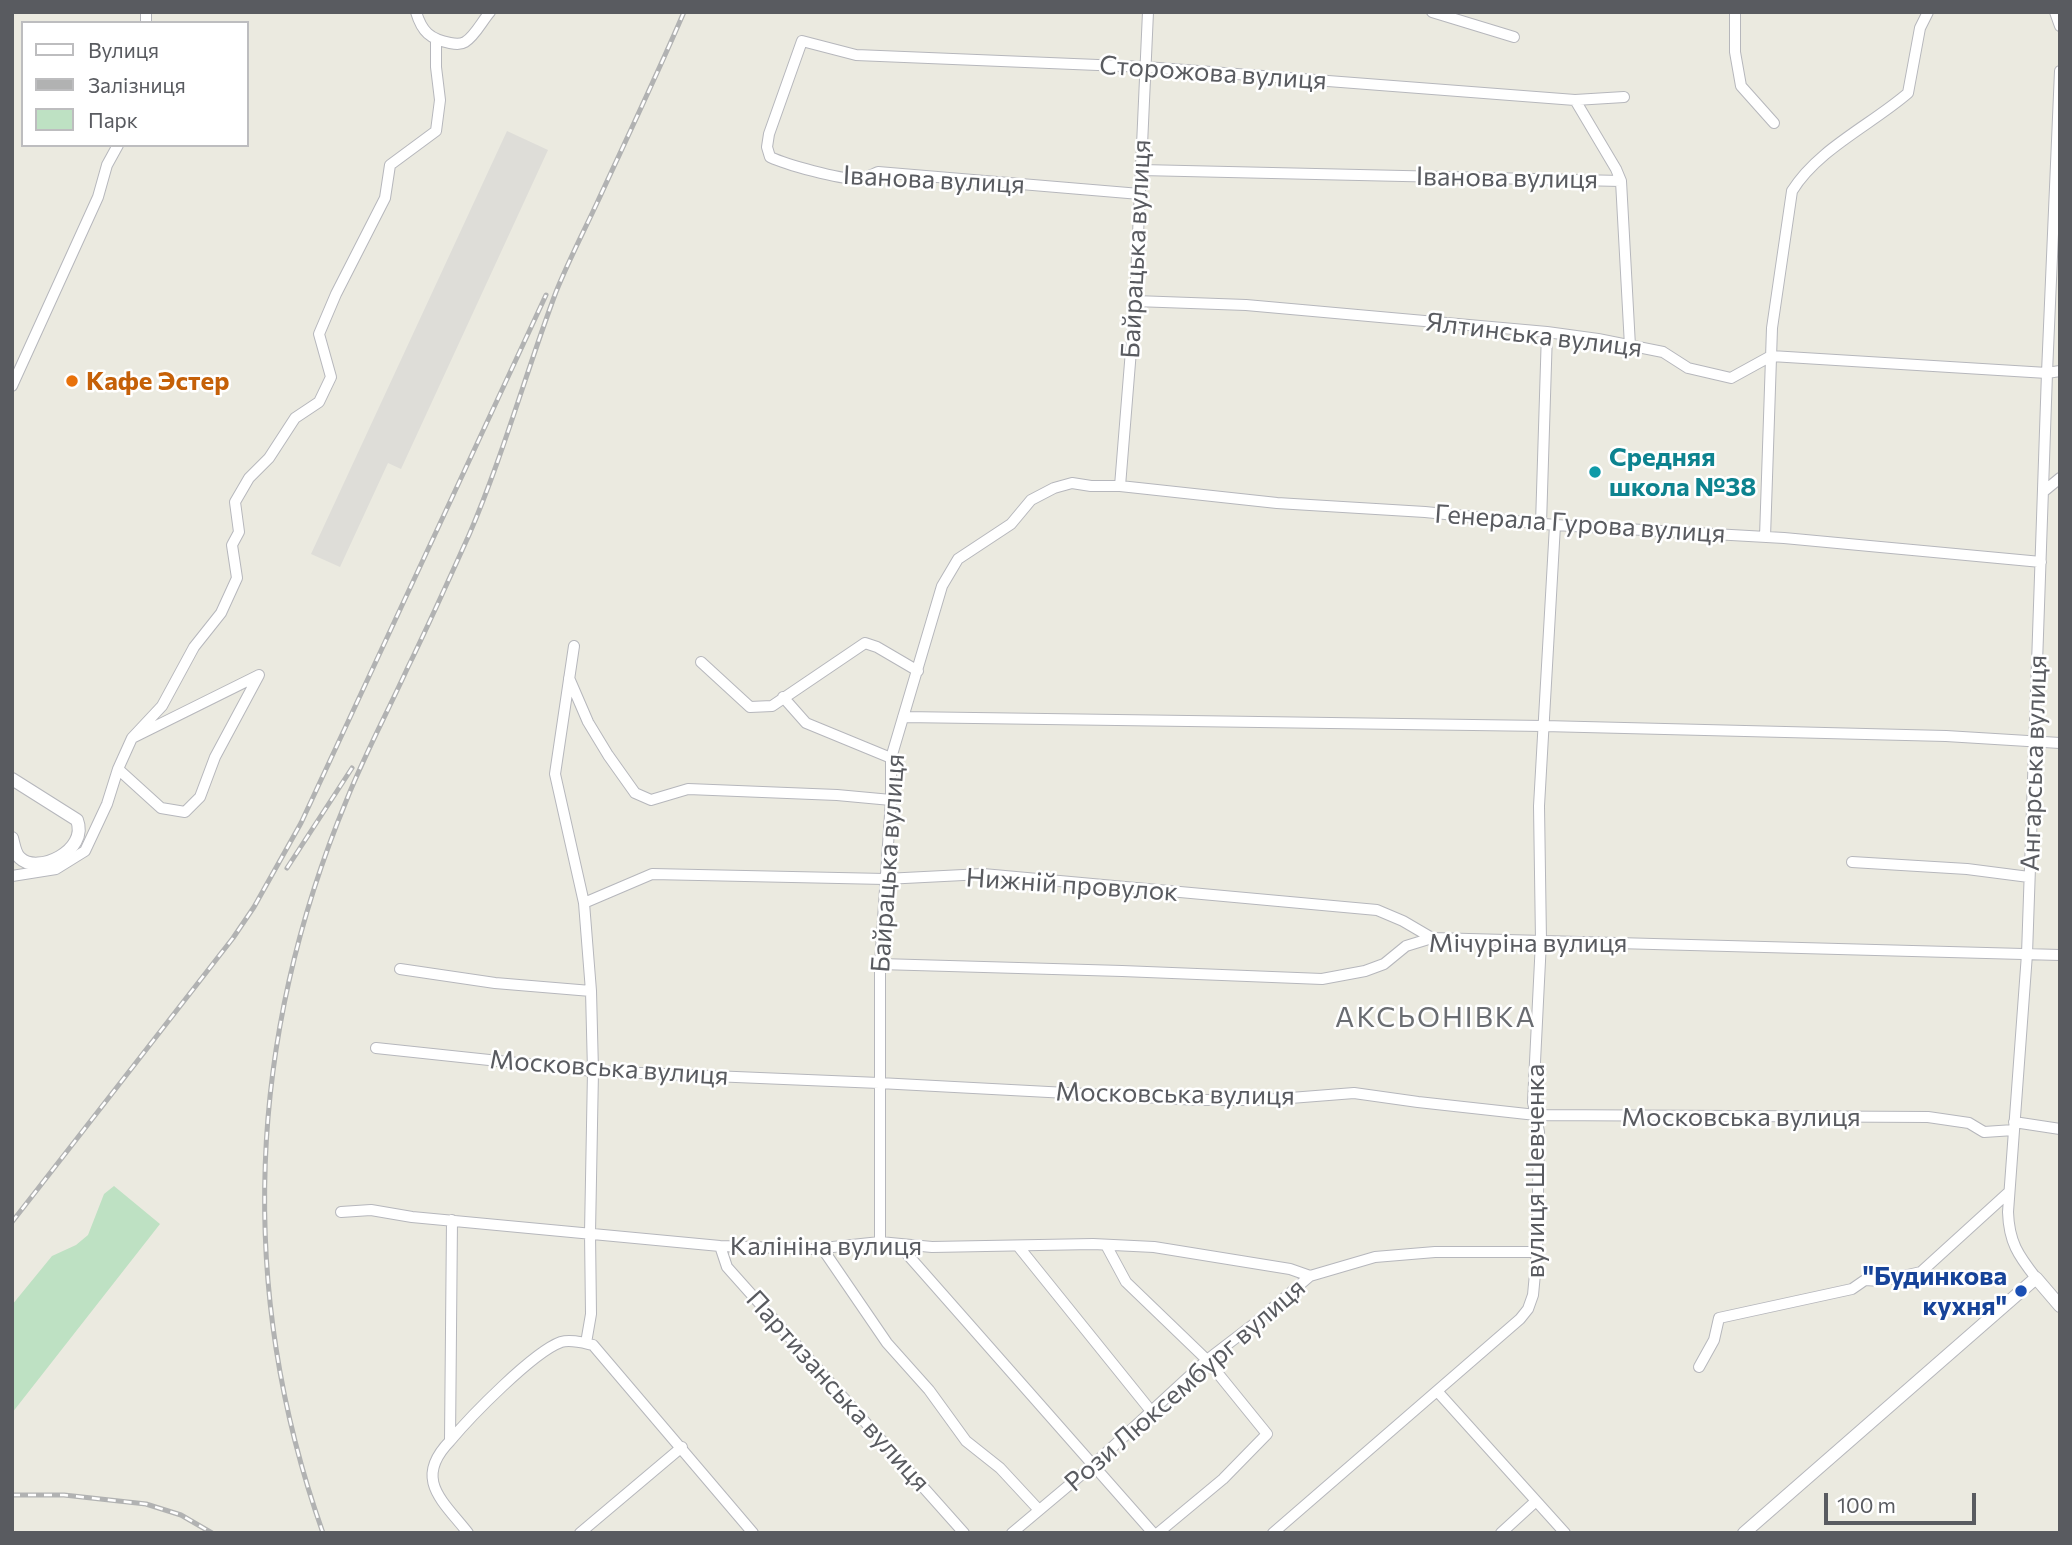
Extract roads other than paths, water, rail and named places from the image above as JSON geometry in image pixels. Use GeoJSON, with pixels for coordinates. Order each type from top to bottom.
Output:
{"type":"FeatureCollection","features":[{"type":"Feature","properties":{"kind":"street"},"geometry":{"type":"LineString","coordinates":[[416,12],[425,33],[436,41],[458,44],[467,41],[490,12]]}},
{"type":"Feature","properties":{"kind":"street","name":"Байрацька вулиця"},"geometry":{"type":"LineString","coordinates":[[1120,485],[1135,301],[1148,12]]}},
{"type":"Feature","properties":{"kind":"street"},"geometry":{"type":"LineString","coordinates":[[1432,12],[1514,37]]}},
{"type":"Feature","properties":{"kind":"street"},"geometry":{"type":"LineString","coordinates":[[1735,12],[1735,52],[1741,86],[1774,123]]}},
{"type":"Feature","properties":{"kind":"street"},"geometry":{"type":"LineString","coordinates":[[1765,537],[1772,328],[1791,191],[1800,177],[1858,128],[1909,93],[1920,28],[1928,12]]}},
{"type":"Feature","properties":{"kind":"street"},"geometry":{"type":"LineString","coordinates":[[2055,12],[2060,26]]}},
{"type":"Feature","properties":{"kind":"street"},"geometry":{"type":"LineString","coordinates":[[12,876],[56,870],[85,851],[107,804],[118,769],[132,738],[162,706],[194,647],[221,613],[237,578],[232,545],[239,532],[235,502],[249,478],[269,458],[295,418],[319,402],[331,377],[319,334],[336,294],[385,198],[390,165],[436,131],[440,100],[436,41]]}},
{"type":"Feature","properties":{"kind":"street","name":"Сторожова вулиця"},"geometry":{"type":"LineString","coordinates":[[802,41],[856,55],[1146,67],[1575,100],[1624,97]]}},
{"type":"Feature","properties":{"kind":"street","name":"Іванова вулиця"},"geometry":{"type":"LineString","coordinates":[[802,41],[769,134],[767,147],[770,157],[783,163],[851,179],[860,179],[878,172],[1140,194]]}},
{"type":"Feature","properties":{"kind":"street","name":"Ангарська вулиця"},"geometry":{"type":"LineString","coordinates":[[2036,1278],[2017,1253],[2009,1232],[2009,1192],[2027,954],[2060,71]]}},
{"type":"Feature","properties":{"kind":"street"},"geometry":{"type":"LineString","coordinates":[[1575,100],[1616,169],[1620,181],[1630,346]]}},
{"type":"Feature","properties":{"kind":"street"},"geometry":{"type":"LineString","coordinates":[[12,386],[101,190],[107,165],[117,147]]}},
{"type":"Feature","properties":{"kind":"street","name":"Іванова вулиця"},"geometry":{"type":"LineString","coordinates":[[1141,170],[1620,181]]}},
{"type":"Feature","properties":{"kind":"street","name":"Ялтинська вулиця"},"geometry":{"type":"LineString","coordinates":[[1135,301],[1246,305],[1547,332],[1663,352],[1688,368],[1731,379],[1771,355]]}},
{"type":"Feature","properties":{"kind":"street"},"geometry":{"type":"LineString","coordinates":[[1541,524],[1547,332]]}},
{"type":"Feature","properties":{"kind":"street"},"geometry":{"type":"LineString","coordinates":[[1771,355],[2047,373],[2060,370]]}},
{"type":"Feature","properties":{"kind":"street"},"geometry":{"type":"LineString","coordinates":[[2043,492],[2060,478]]}},
{"type":"Feature","properties":{"kind":"street","name":"Генерала Гурова вулиця"},"geometry":{"type":"LineString","coordinates":[[1011,524],[1031,500],[1054,488],[1072,483],[1091,486],[1120,485],[1277,503],[1425,512],[1555,525],[1765,537],[2041,562]]}},
{"type":"Feature","properties":{"kind":"street","name":"Байрацька вулиця"},"geometry":{"type":"LineString","coordinates":[[880,1242],[880,964],[891,800],[891,758],[942,586],[958,559],[1011,524]]}},
{"type":"Feature","properties":{"kind":"street","name":"вулиця Шевченка"},"geometry":{"type":"LineString","coordinates":[[1273,1533],[1520,1319],[1528,1309],[1533,1295],[1537,1252],[1539,1132],[1533,1102],[1541,941],[1539,806],[1555,525]]}},
{"type":"Feature","properties":{"kind":"street"},"geometry":{"type":"LineString","coordinates":[[701,662],[750,707],[772,706],[865,643],[918,671]]}},
{"type":"Feature","properties":{"kind":"street"},"geometry":{"type":"LineString","coordinates":[[574,646],[555,774],[584,903],[591,991],[593,1071],[590,1344],[682,1447],[753,1533]]}},
{"type":"Feature","properties":{"kind":"street"},"geometry":{"type":"LineString","coordinates":[[118,769],[160,808],[185,812],[200,797],[215,757],[259,675],[132,738]]}},
{"type":"Feature","properties":{"kind":"street"},"geometry":{"type":"LineString","coordinates":[[568,676],[588,722],[608,755],[635,793],[650,800],[688,789],[891,800]]}},
{"type":"Feature","properties":{"kind":"street"},"geometry":{"type":"LineString","coordinates":[[783,698],[806,723],[891,758]]}},
{"type":"Feature","properties":{"kind":"street"},"geometry":{"type":"LineString","coordinates":[[902,717],[1544,726],[1946,736],[2060,743]]}},
{"type":"Feature","properties":{"kind":"street"},"geometry":{"type":"LineString","coordinates":[[12,779],[77,820],[80,828],[72,847],[61,857],[34,864],[17,857],[12,838]]}},
{"type":"Feature","properties":{"kind":"street"},"geometry":{"type":"LineString","coordinates":[[1853,862],[1967,869],[2029,877]]}},
{"type":"Feature","properties":{"kind":"street","name":"Нижній провулок"},"geometry":{"type":"LineString","coordinates":[[584,903],[652,874],[885,879],[983,874],[1377,910],[1432,938]]}},
{"type":"Feature","properties":{"kind":"street","name":"Мічуріна вулиця"},"geometry":{"type":"LineString","coordinates":[[880,964],[1322,979],[1365,971],[1384,964],[1406,946],[1432,938],[2060,955]]}},
{"type":"Feature","properties":{"kind":"street"},"geometry":{"type":"LineString","coordinates":[[400,969],[495,983],[591,991]]}},
{"type":"Feature","properties":{"kind":"street","name":"Московська вулиця"},"geometry":{"type":"LineString","coordinates":[[376,1048],[593,1071],[1199,1100],[1265,1100],[1354,1093],[1536,1115],[1928,1117],[1969,1123],[1984,1132],[2014,1126],[2060,1129]]}},
{"type":"Feature","properties":{"kind":"street"},"geometry":{"type":"LineString","coordinates":[[1699,1367],[1714,1340],[1719,1318],[1852,1289],[1865,1280],[1881,1281],[1921,1272],[2009,1192]]}},
{"type":"Feature","properties":{"kind":"street","name":"Калініна вулиця"},"geometry":{"type":"LineString","coordinates":[[341,1212],[371,1210],[412,1217],[720,1246],[822,1248],[880,1242],[932,1247],[1154,1247],[1290,1269],[1310,1276]]}},
{"type":"Feature","properties":{"kind":"street"},"geometry":{"type":"LineString","coordinates":[[450,1441],[452,1220]]}},
{"type":"Feature","properties":{"kind":"street"},"geometry":{"type":"LineString","coordinates":[[900,1246],[1156,1533],[1223,1479],[1267,1434],[1207,1360],[1126,1282],[1106,1245]]}},
{"type":"Feature","properties":{"kind":"street","name":"Партизанська вулиця"},"geometry":{"type":"LineString","coordinates":[[720,1246],[727,1267],[964,1533]]}},
{"type":"Feature","properties":{"kind":"street"},"geometry":{"type":"LineString","coordinates":[[1018,1246],[1151,1411]]}},
{"type":"Feature","properties":{"kind":"street"},"geometry":{"type":"LineString","coordinates":[[822,1248],[887,1343],[929,1390],[966,1441],[1000,1468],[1039,1510]]}},
{"type":"Feature","properties":{"kind":"street","name":"Рози Люксембург вулиця"},"geometry":{"type":"LineString","coordinates":[[1012,1533],[1093,1465],[1207,1360],[1310,1276],[1375,1257],[1435,1252],[1537,1252]]}},
{"type":"Feature","properties":{"kind":"street"},"geometry":{"type":"LineString","coordinates":[[1744,1533],[2036,1278],[2060,1306]]}},
{"type":"Feature","properties":{"kind":"street"},"geometry":{"type":"LineString","coordinates":[[468,1533],[440,1498],[432,1481],[434,1462],[440,1452],[499,1390],[536,1358],[562,1342],[590,1344]]}},
{"type":"Feature","properties":{"kind":"street"},"geometry":{"type":"LineString","coordinates":[[1437,1391],[1565,1533]]}},
{"type":"Feature","properties":{"kind":"street"},"geometry":{"type":"LineString","coordinates":[[580,1533],[682,1447]]}},
{"type":"Feature","properties":{"kind":"street"},"geometry":{"type":"LineString","coordinates":[[1501,1533],[1536,1501]]}},
{"type":"Feature","properties":{"kind":"railway"},"geometry":{"type":"LineString","coordinates":[[323,1533],[295,1441],[276,1349],[266,1256],[265,1164],[273,1072],[289,980],[314,889],[347,799],[469,535],[493,475],[556,292],[684,12]]}},
{"type":"Feature","properties":{"kind":"railway"},"geometry":{"type":"LineString","coordinates":[[12,1222],[233,938],[254,907],[301,823],[546,295]]}},
{"type":"Feature","properties":{"kind":"railway"},"geometry":{"type":"LineString","coordinates":[[287,868],[352,768]]}},
{"type":"Feature","properties":{"kind":"railway"},"geometry":{"type":"LineString","coordinates":[[12,1495],[64,1495],[146,1504],[181,1515],[212,1533]]}},
{"type":"Feature","properties":{"kind":"place","name":"Кафе Эстер"},"geometry":{"type":"Point","coordinates":[72,381]}},
{"type":"Feature","properties":{"kind":"place","name":"Средняя школа №38"},"geometry":{"type":"Point","coordinates":[1595,472]}},
{"type":"Feature","properties":{"kind":"place","name":"\"Будинкова кухня\""},"geometry":{"type":"Point","coordinates":[2021,1291]}},
{"type":"Feature","properties":{"kind":"district","name":"АКСЬОНІВКА"},"geometry":{"type":"Point","coordinates":[1436,1018]}}]}
